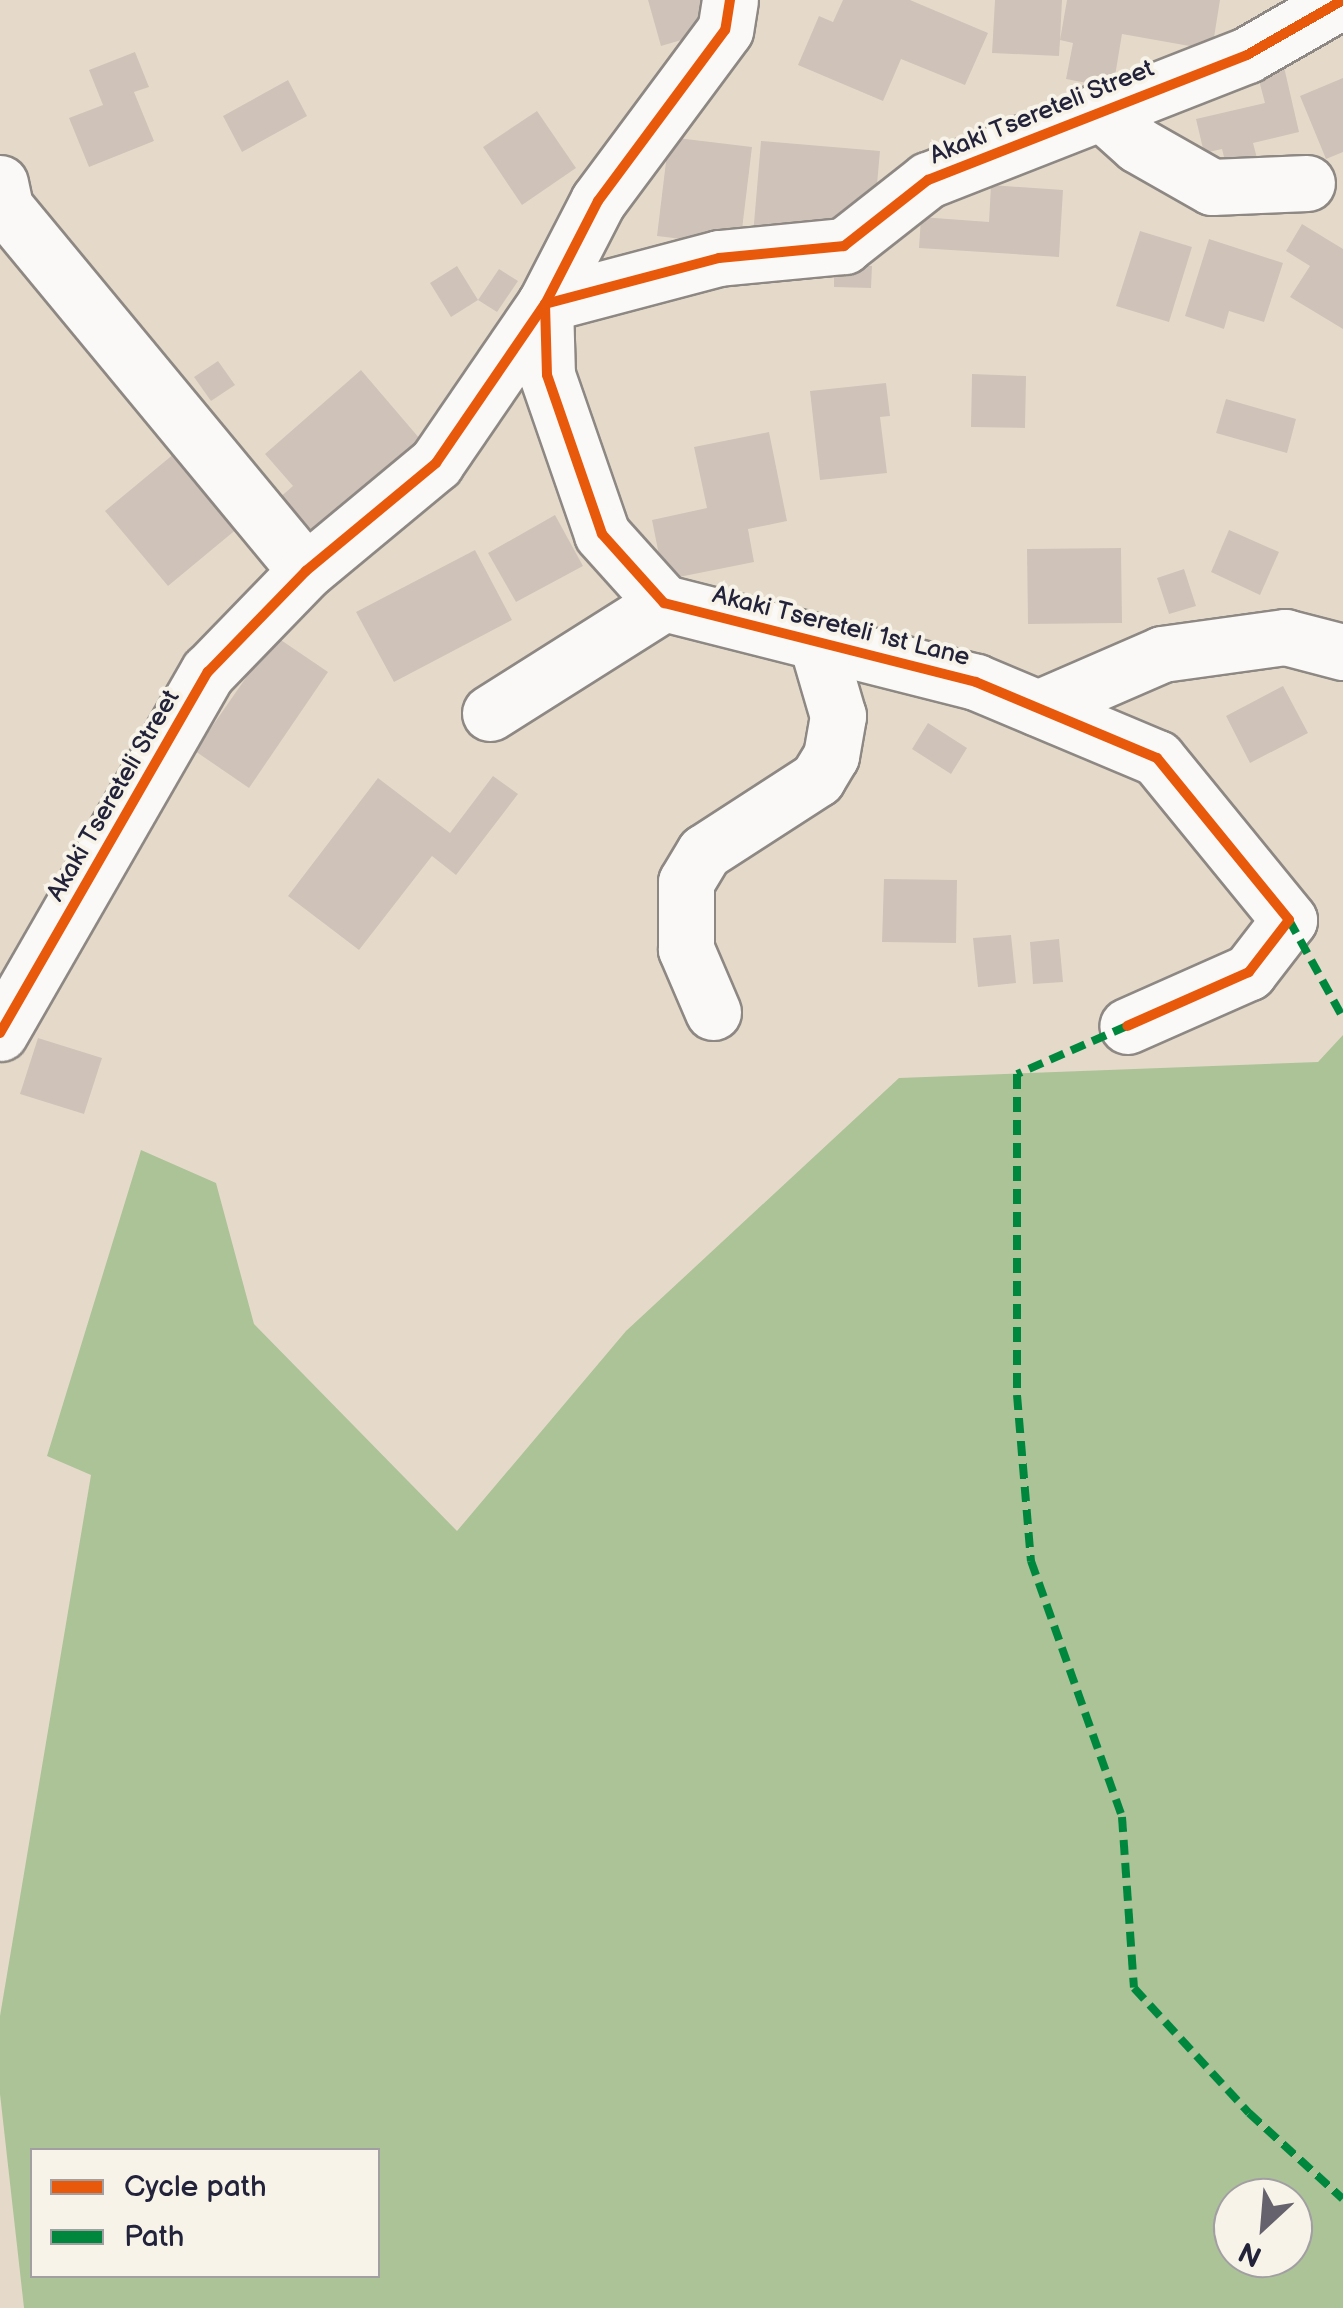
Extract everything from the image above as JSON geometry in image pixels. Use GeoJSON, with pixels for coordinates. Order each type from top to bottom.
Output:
{"type":"FeatureCollection","features":[{"type":"Feature","properties":{"kind":"street"},"geometry":{"type":"LineString","coordinates":[[490,713],[664,603],[602,534],[547,376],[545,304],[598,201],[725,30],[730,0]]}},
{"type":"Feature","properties":{"kind":"street","name":"Akaki Tsereteli Street"},"geometry":{"type":"LineString","coordinates":[[0,1033],[208,672],[306,571],[436,463],[545,304],[718,258],[844,246],[928,180],[1247,55],[1342,0]]}},
{"type":"Feature","properties":{"kind":"street"},"geometry":{"type":"LineString","coordinates":[[1099,110],[1138,144],[1212,188],[1307,183]]}},
{"type":"Feature","properties":{"kind":"street"},"geometry":{"type":"LineString","coordinates":[[0,182],[5,206],[306,571]]}},
{"type":"Feature","properties":{"kind":"street","name":"Akaki Tsereteli 1st Lane"},"geometry":{"type":"LineString","coordinates":[[664,603],[976,682],[1158,758],[1289,920],[1249,972],[1127,1026]]}},
{"type":"Feature","properties":{"kind":"street"},"geometry":{"type":"LineString","coordinates":[[1038,708],[1162,654],[1285,636],[1343,652]]}},
{"type":"Feature","properties":{"kind":"street"},"geometry":{"type":"LineString","coordinates":[[714,1012],[686,949],[686,882],[704,852],[816,779],[831,756],[838,716],[816,641]]}},
{"type":"Feature","properties":{"kind":"green space"},"geometry":{"type":"Polygon","coordinates":[[[1343,1035],[1343,2308],[24,2308],[0,2094],[0,2016],[91,1475],[47,1456],[141,1150],[216,1183],[254,1324],[457,1531],[626,1331],[899,1078],[1318,1062],[1343,1035]]]}},
{"type":"Feature","properties":{"kind":"building"},"geometry":{"type":"Polygon","coordinates":[[[648,0],[703,0],[712,31],[661,46],[648,0]]]}},
{"type":"Feature","properties":{"kind":"building"},"geometry":{"type":"Polygon","coordinates":[[[843,0],[910,0],[988,33],[965,85],[901,59],[883,101],[798,65],[819,16],[833,22],[843,0]]]}},
{"type":"Feature","properties":{"kind":"building"},"geometry":{"type":"Polygon","coordinates":[[[995,0],[1062,0],[1059,56],[992,53],[995,0]]]}},
{"type":"Feature","properties":{"kind":"building"},"geometry":{"type":"Polygon","coordinates":[[[1067,0],[1220,0],[1212,50],[1122,34],[1113,88],[1066,79],[1073,43],[1060,40],[1067,0]]]}},
{"type":"Feature","properties":{"kind":"building"},"geometry":{"type":"Polygon","coordinates":[[[135,52],[149,87],[134,92],[154,141],[89,167],[69,118],[103,105],[89,70],[135,52]]]}},
{"type":"Feature","properties":{"kind":"building"},"geometry":{"type":"Polygon","coordinates":[[[1284,67],[1299,132],[1253,143],[1257,158],[1226,165],[1222,149],[1204,153],[1196,119],[1265,103],[1257,73],[1284,67]]]}},
{"type":"Feature","properties":{"kind":"building"},"geometry":{"type":"Polygon","coordinates":[[[1343,78],[1343,152],[1326,159],[1300,96],[1343,78]]]}},
{"type":"Feature","properties":{"kind":"building"},"geometry":{"type":"Polygon","coordinates":[[[288,80],[307,116],[242,152],[223,116],[288,80]]]}},
{"type":"Feature","properties":{"kind":"building"},"geometry":{"type":"Polygon","coordinates":[[[537,111],[576,168],[522,205],[483,147],[537,111]]]}},
{"type":"Feature","properties":{"kind":"building"},"geometry":{"type":"Polygon","coordinates":[[[669,137],[752,147],[740,246],[657,236],[669,137]]]}},
{"type":"Feature","properties":{"kind":"building"},"geometry":{"type":"Polygon","coordinates":[[[761,141],[880,151],[874,218],[838,214],[836,243],[753,235],[761,141]]]}},
{"type":"Feature","properties":{"kind":"building"},"geometry":{"type":"Polygon","coordinates":[[[991,185],[1063,190],[1059,257],[919,248],[921,217],[989,222],[991,185]]]}},
{"type":"Feature","properties":{"kind":"building"},"geometry":{"type":"Polygon","coordinates":[[[1302,224],[1343,249],[1343,329],[1290,297],[1310,266],[1286,251],[1302,224]]]}},
{"type":"Feature","properties":{"kind":"building"},"geometry":{"type":"Polygon","coordinates":[[[1140,231],[1192,247],[1169,322],[1116,306],[1140,231]]]}},
{"type":"Feature","properties":{"kind":"building"},"geometry":{"type":"Polygon","coordinates":[[[1209,239],[1283,263],[1264,322],[1229,311],[1224,329],[1185,316],[1209,239]]]}},
{"type":"Feature","properties":{"kind":"building"},"geometry":{"type":"Polygon","coordinates":[[[834,265],[872,266],[871,288],[834,287],[834,265]]]}},
{"type":"Feature","properties":{"kind":"building"},"geometry":{"type":"Polygon","coordinates":[[[457,266],[478,300],[451,317],[430,283],[457,266]]]}},
{"type":"Feature","properties":{"kind":"building"},"geometry":{"type":"Polygon","coordinates":[[[499,269],[518,281],[497,312],[478,300],[499,269]]]}},
{"type":"Feature","properties":{"kind":"building"},"geometry":{"type":"Polygon","coordinates":[[[218,361],[235,385],[211,401],[194,377],[218,361]]]}},
{"type":"Feature","properties":{"kind":"building"},"geometry":{"type":"Polygon","coordinates":[[[361,370],[420,439],[325,522],[302,557],[263,512],[293,486],[265,454],[361,370]]]}},
{"type":"Feature","properties":{"kind":"building"},"geometry":{"type":"Polygon","coordinates":[[[972,374],[1026,376],[1025,428],[971,427],[972,374]]]}},
{"type":"Feature","properties":{"kind":"building"},"geometry":{"type":"Polygon","coordinates":[[[886,383],[890,416],[880,417],[887,473],[820,480],[810,391],[886,383]]]}},
{"type":"Feature","properties":{"kind":"building"},"geometry":{"type":"Polygon","coordinates":[[[1226,399],[1296,419],[1287,453],[1216,433],[1226,399]]]}},
{"type":"Feature","properties":{"kind":"building"},"geometry":{"type":"Polygon","coordinates":[[[769,432],[787,521],[748,529],[754,562],[664,580],[652,520],[707,508],[694,447],[769,432]]]}},
{"type":"Feature","properties":{"kind":"building"},"geometry":{"type":"Polygon","coordinates":[[[181,448],[244,523],[168,586],[105,511],[181,448]]]}},
{"type":"Feature","properties":{"kind":"building"},"geometry":{"type":"Polygon","coordinates":[[[555,515],[583,566],[516,602],[488,553],[555,515]]]}},
{"type":"Feature","properties":{"kind":"building"},"geometry":{"type":"Polygon","coordinates":[[[1229,530],[1279,552],[1260,595],[1211,572],[1229,530]]]}},
{"type":"Feature","properties":{"kind":"building"},"geometry":{"type":"Polygon","coordinates":[[[1121,548],[1122,623],[1028,624],[1027,549],[1121,548]]]}},
{"type":"Feature","properties":{"kind":"building"},"geometry":{"type":"Polygon","coordinates":[[[475,550],[512,620],[394,682],[356,612],[475,550]]]}},
{"type":"Feature","properties":{"kind":"building"},"geometry":{"type":"Polygon","coordinates":[[[1184,569],[1196,606],[1169,614],[1157,578],[1184,569]]]}},
{"type":"Feature","properties":{"kind":"building"},"geometry":{"type":"Polygon","coordinates":[[[275,636],[328,672],[249,788],[195,751],[275,636]]]}},
{"type":"Feature","properties":{"kind":"building"},"geometry":{"type":"Polygon","coordinates":[[[1283,686],[1308,733],[1250,763],[1226,716],[1283,686]]]}},
{"type":"Feature","properties":{"kind":"building"},"geometry":{"type":"Polygon","coordinates":[[[928,723],[967,748],[951,774],[912,749],[928,723]]]}},
{"type":"Feature","properties":{"kind":"building"},"geometry":{"type":"Polygon","coordinates":[[[493,776],[518,794],[456,875],[432,856],[359,950],[288,896],[378,778],[450,833],[493,776]]]}},
{"type":"Feature","properties":{"kind":"building"},"geometry":{"type":"Polygon","coordinates":[[[884,879],[957,880],[956,943],[882,942],[884,879]]]}},
{"type":"Feature","properties":{"kind":"building"},"geometry":{"type":"Polygon","coordinates":[[[1011,935],[1016,983],[978,987],[973,938],[1011,935]]]}},
{"type":"Feature","properties":{"kind":"building"},"geometry":{"type":"Polygon","coordinates":[[[1059,939],[1063,982],[1033,984],[1030,942],[1059,939]]]}},
{"type":"Feature","properties":{"kind":"building"},"geometry":{"type":"Polygon","coordinates":[[[38,1038],[102,1058],[84,1114],[20,1094],[38,1038]]]}},
{"type":"Feature","properties":{"kind":"marked path"},"geometry":{"type":"LineString","coordinates":[[1289,920],[1343,1018]]}},
{"type":"Feature","properties":{"kind":"marked path"},"geometry":{"type":"LineString","coordinates":[[1127,1026],[1017,1074],[1017,1395],[1031,1561],[1122,1817],[1134,1988],[1249,2113],[1343,2199]]}},
{"type":"Feature","properties":{"kind":"cycle path"},"geometry":{"type":"LineString","coordinates":[[730,0],[725,30],[598,201],[545,304],[547,375],[602,534],[664,603],[976,682],[1157,758],[1289,920],[1249,972],[1127,1026]]}},
{"type":"Feature","properties":{"kind":"cycle path"},"geometry":{"type":"LineString","coordinates":[[0,1033],[208,672],[306,571],[436,463],[545,304],[719,258],[844,246],[928,180],[1247,55],[1343,0]]}}]}
